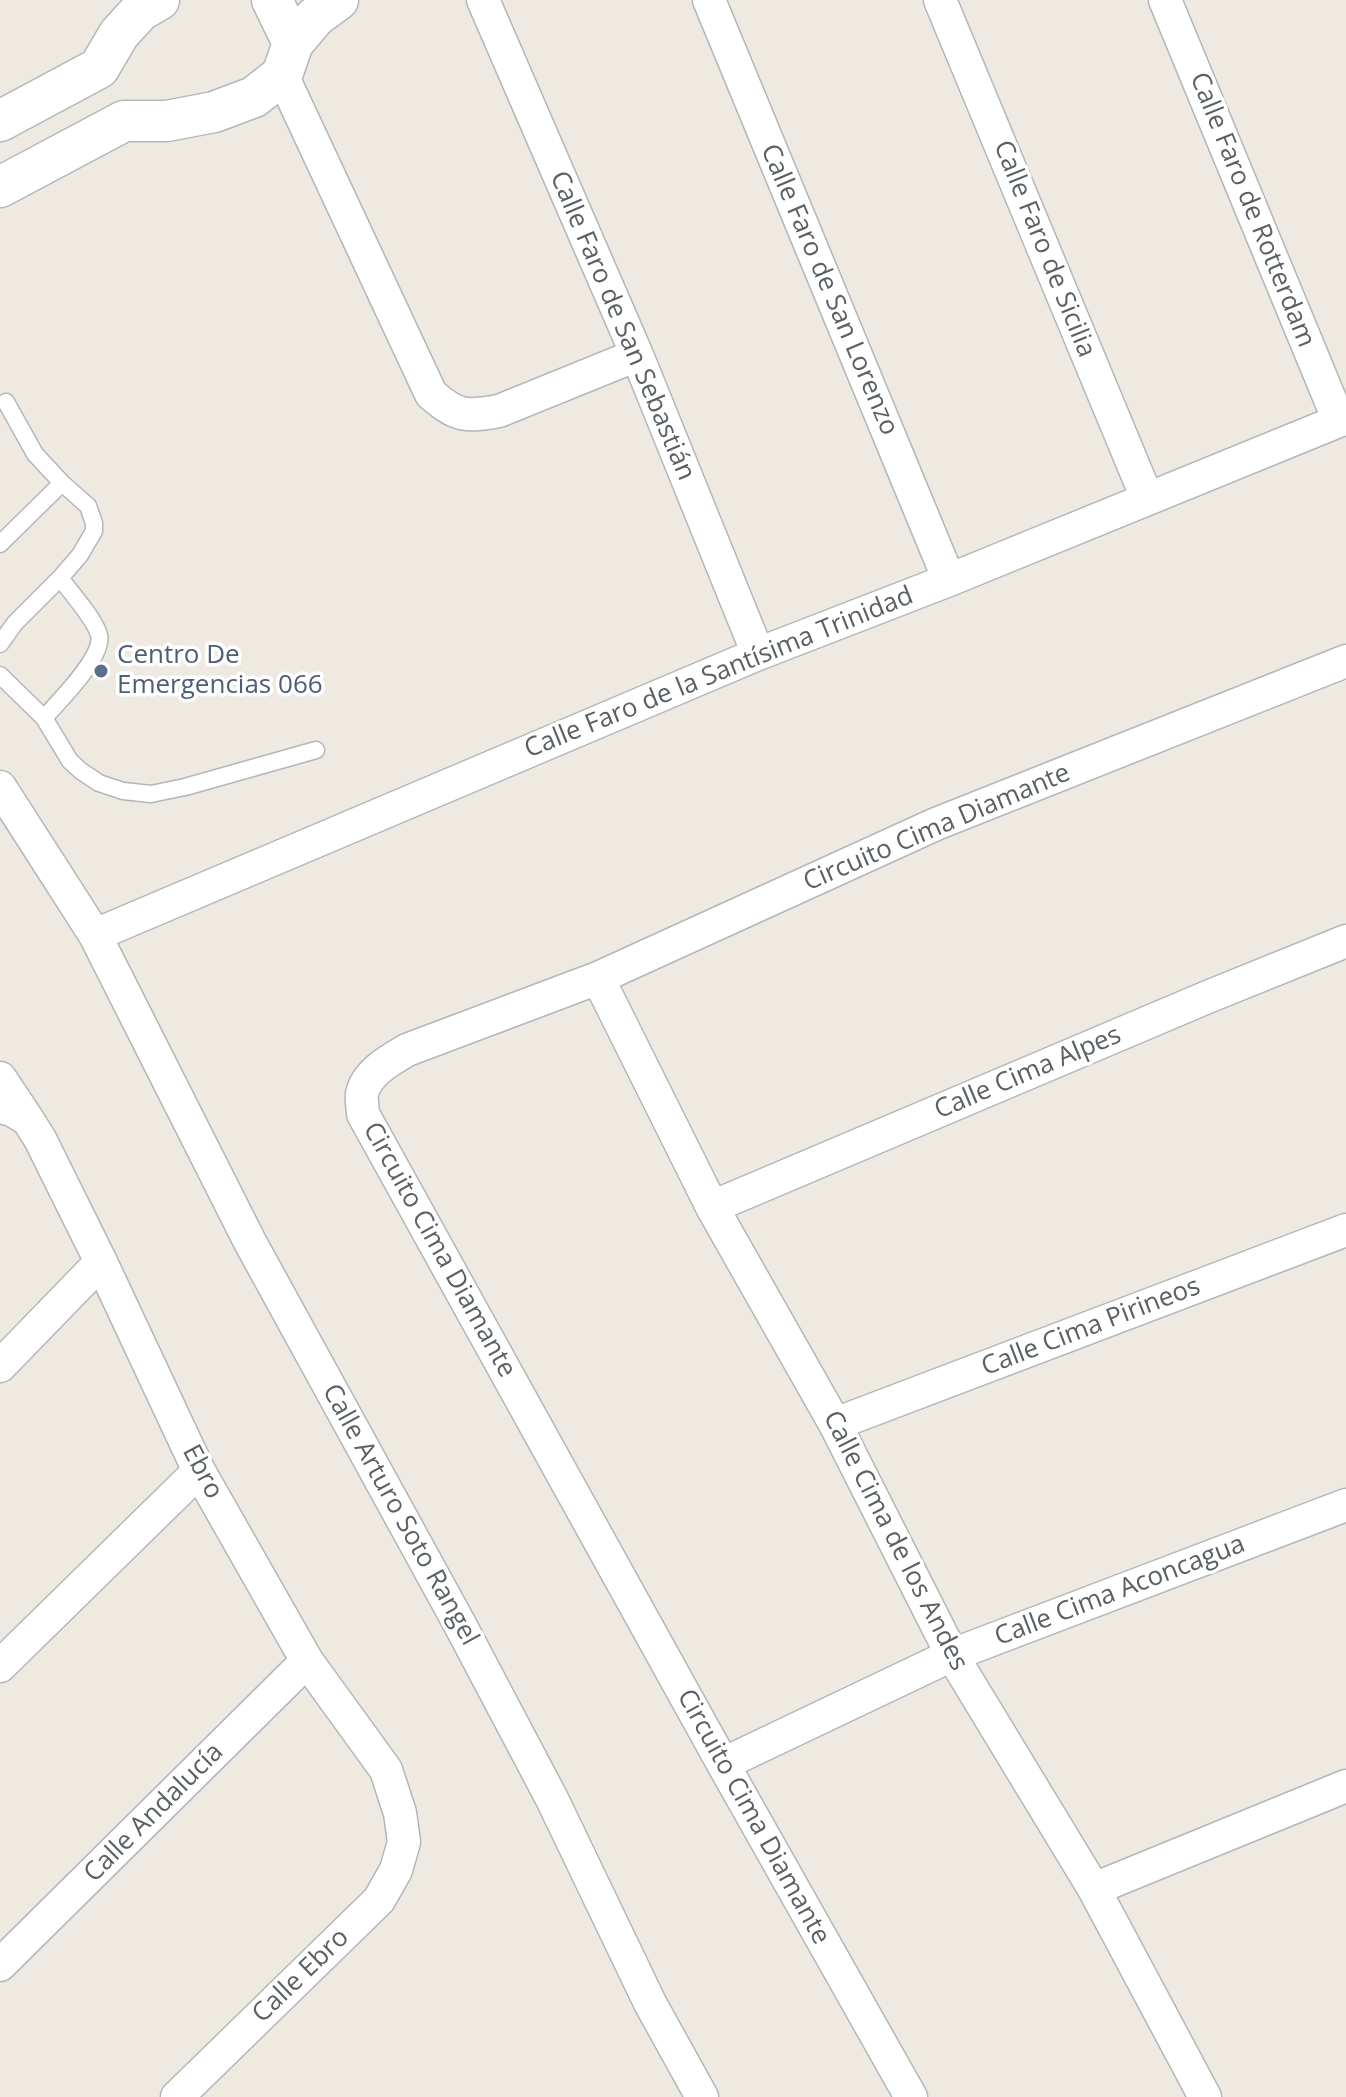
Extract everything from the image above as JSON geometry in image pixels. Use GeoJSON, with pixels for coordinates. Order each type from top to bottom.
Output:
{"type":"FeatureCollection","features":[{"type":"Feature","properties":{"kind":"street"},"geometry":{"type":"LineString","coordinates":[[272,0],[287,59],[431,394],[459,413],[477,415],[499,411],[637,355]]}},
{"type":"Feature","properties":{"kind":"street"},"geometry":{"type":"LineString","coordinates":[[0,187],[124,121],[167,121],[214,112],[254,97],[287,59],[315,17],[338,0]]}},
{"type":"Feature","properties":{"kind":"street","name":"Calle Faro de San Sebastián"},"geometry":{"type":"LineString","coordinates":[[483,0],[637,355],[758,654]]}},
{"type":"Feature","properties":{"kind":"street","name":"Calle Faro de San Lorenzo"},"geometry":{"type":"LineString","coordinates":[[709,0],[949,580]]}},
{"type":"Feature","properties":{"kind":"street","name":"Calle Faro de Sicilia"},"geometry":{"type":"LineString","coordinates":[[940,0],[1147,498]]}},
{"type":"Feature","properties":{"kind":"street","name":"Calle Faro de Rotterdam"},"geometry":{"type":"LineString","coordinates":[[1165,0],[1343,420]]}},
{"type":"Feature","properties":{"kind":"street"},"geometry":{"type":"LineString","coordinates":[[0,121],[99,68],[119,34],[146,4]]}},
{"type":"Feature","properties":{"kind":"street"},"geometry":{"type":"LineString","coordinates":[[99,68],[124,121]]}},
{"type":"Feature","properties":{"kind":"street","name":"Calle Faro de la Santísima Trinidad"},"geometry":{"type":"LineString","coordinates":[[95,935],[758,654],[1343,420]]}},
{"type":"Feature","properties":{"kind":"street","name":"Circuito Cima Diamante"},"geometry":{"type":"LineString","coordinates":[[911,2097],[363,1114],[362,1093],[372,1076],[407,1050],[598,978],[936,824],[1346,661]]}},
{"type":"Feature","properties":{"kind":"street","name":"Calle Arturo Soto Rangel"},"geometry":{"type":"LineString","coordinates":[[0,787],[95,935],[250,1242],[552,1799],[650,2003],[702,2097]]}},
{"type":"Feature","properties":{"kind":"street","name":"Calle Cima Alpes"},"geometry":{"type":"LineString","coordinates":[[712,1207],[1346,941]]}},
{"type":"Feature","properties":{"kind":"street","name":"Calle Cima de los Andes"},"geometry":{"type":"LineString","coordinates":[[598,978],[712,1207],[835,1424],[952,1655],[1094,1889],[1205,2097]]}},
{"type":"Feature","properties":{"kind":"street","name":"Ebro"},"geometry":{"type":"LineString","coordinates":[[0,1078],[14,1113],[40,1139],[199,1471],[307,1661],[386,1770],[400,1813],[404,1842]]}},
{"type":"Feature","properties":{"kind":"street","name":"Calle Cima Pirineos"},"geometry":{"type":"LineString","coordinates":[[835,1424],[1346,1230]]}},
{"type":"Feature","properties":{"kind":"street"},"geometry":{"type":"LineString","coordinates":[[0,1366],[101,1262]]}},
{"type":"Feature","properties":{"kind":"street"},"geometry":{"type":"LineString","coordinates":[[0,1666],[199,1471]]}},
{"type":"Feature","properties":{"kind":"street","name":"Calle Cima Aconcagua"},"geometry":{"type":"LineString","coordinates":[[723,1764],[952,1655],[1346,1505]]}},
{"type":"Feature","properties":{"kind":"street","name":"Calle Andalucía"},"geometry":{"type":"LineString","coordinates":[[0,1965],[307,1661]]}},
{"type":"Feature","properties":{"kind":"street"},"geometry":{"type":"LineString","coordinates":[[1094,1889],[1346,1786]]}},
{"type":"Feature","properties":{"kind":"street","name":"Calle Ebro"},"geometry":{"type":"LineString","coordinates":[[177,2097],[379,1900],[396,1870],[404,1842]]}},
{"type":"Feature","properties":{"kind":"lane"},"geometry":{"type":"LineString","coordinates":[[0,644],[15,623],[60,578],[94,531],[88,506],[35,454],[6,402]]}},
{"type":"Feature","properties":{"kind":"lane"},"geometry":{"type":"LineString","coordinates":[[0,544],[62,483]]}},
{"type":"Feature","properties":{"kind":"lane"},"geometry":{"type":"LineString","coordinates":[[44,718],[94,658],[100,640],[94,624],[60,578]]}},
{"type":"Feature","properties":{"kind":"lane"},"geometry":{"type":"LineString","coordinates":[[0,675],[44,718],[70,761],[99,783],[123,791],[151,794],[185,787],[316,750]]}},
{"type":"Feature","properties":{"kind":"place","name":"Centro De Emergencias 066"},"geometry":{"type":"Point","coordinates":[101,671]}}]}
